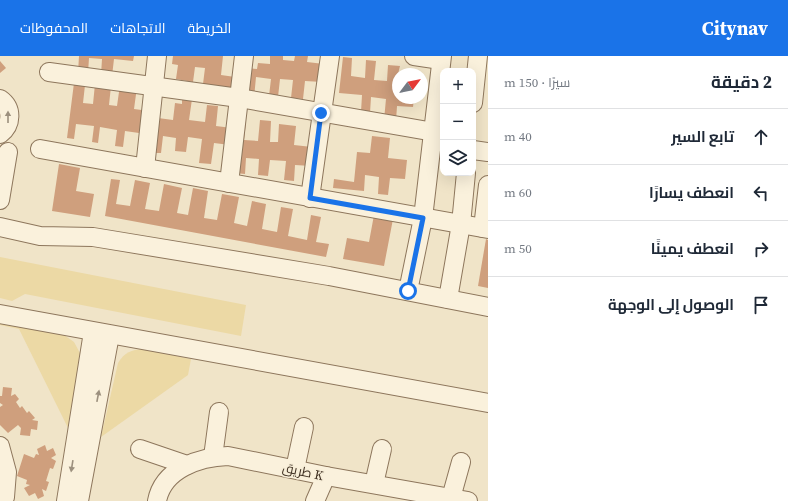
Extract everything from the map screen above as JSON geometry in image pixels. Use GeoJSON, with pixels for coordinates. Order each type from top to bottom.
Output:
{"type":"FeatureCollection","features":[{"type":"Feature","properties":{"kind":"street"},"geometry":{"type":"LineString","coordinates":[[145,168],[155,87],[157,56]]}},
{"type":"Feature","properties":{"kind":"street"},"geometry":{"type":"LineString","coordinates":[[229,183],[244,56]]}},
{"type":"Feature","properties":{"kind":"street"},"geometry":{"type":"LineString","coordinates":[[310,198],[330,56]]}},
{"type":"Feature","properties":{"kind":"street"},"geometry":{"type":"LineString","coordinates":[[408,291],[438,58],[414,56]]}},
{"type":"Feature","properties":{"kind":"street"},"geometry":{"type":"LineString","coordinates":[[476,95],[482,81],[478,56]]}},
{"type":"Feature","properties":{"kind":"street"},"geometry":{"type":"LineString","coordinates":[[49,72],[239,98],[429,131]]}},
{"type":"Feature","properties":{"kind":"street"},"geometry":{"type":"LineString","coordinates":[[0,99],[7,106],[10,118],[6,129],[0,134]]}},
{"type":"Feature","properties":{"kind":"street"},"geometry":{"type":"LineString","coordinates":[[40,150],[486,229],[488,185]]}},
{"type":"Feature","properties":{"kind":"street"},"geometry":{"type":"LineString","coordinates":[[476,150],[488,152]]}},
{"type":"Feature","properties":{"kind":"street"},"geometry":{"type":"LineString","coordinates":[[1,194],[5,157]]}},
{"type":"Feature","properties":{"kind":"street"},"geometry":{"type":"LineString","coordinates":[[448,299],[460,224],[466,176]]}},
{"type":"Feature","properties":{"kind":"street"},"geometry":{"type":"LineString","coordinates":[[1,228],[12,226],[35,231],[34,234],[93,237],[329,276],[488,307]]}},
{"type":"Feature","properties":{"kind":"street"},"geometry":{"type":"LineString","coordinates":[[0,314],[488,403]]}},
{"type":"Feature","properties":{"kind":"street"},"geometry":{"type":"LineString","coordinates":[[66,501],[102,333]]}},
{"type":"Feature","properties":{"kind":"street"},"geometry":{"type":"LineString","coordinates":[[79,501],[102,333]]}},
{"type":"Feature","properties":{"kind":"street"},"geometry":{"type":"LineString","coordinates":[[213,457],[219,412]]}},
{"type":"Feature","properties":{"kind":"street"},"geometry":{"type":"LineString","coordinates":[[295,469],[304,427]]}},
{"type":"Feature","properties":{"kind":"street"},"geometry":{"type":"LineString","coordinates":[[0,446],[7,472],[5,496]]}},
{"type":"Feature","properties":{"kind":"street"},"geometry":{"type":"LineString","coordinates":[[374,484],[382,449]]}},
{"type":"Feature","properties":{"kind":"street"},"geometry":{"type":"LineString","coordinates":[[140,450],[187,465]]}},
{"type":"Feature","properties":{"kind":"street","name":"طريق K"},"geometry":{"type":"LineString","coordinates":[[157,501],[158,494],[165,482],[187,465],[213,457],[236,457],[326,476],[374,484],[411,496],[451,498],[468,501]]}},
{"type":"Feature","properties":{"kind":"street"},"geometry":{"type":"LineString","coordinates":[[451,498],[461,462]]}},
{"type":"Feature","properties":{"kind":"street"},"geometry":{"type":"LineString","coordinates":[[315,501],[326,476]]}},
{"type":"Feature","properties":{"kind":"sand"},"geometry":{"type":"Polygon","coordinates":[[[0,257],[246,305],[241,336],[25,294],[12,301],[0,298],[0,257]]]}},
{"type":"Feature","properties":{"kind":"sand"},"geometry":{"type":"Polygon","coordinates":[[[0,321],[64,335],[74,342],[80,353],[69,430],[19,329],[0,325],[0,321]]]}},
{"type":"Feature","properties":{"kind":"sand"},"geometry":{"type":"Polygon","coordinates":[[[143,349],[191,359],[188,375],[101,437],[118,363],[123,356],[129,352],[143,349]]]}},
{"type":"Feature","properties":{"kind":"building"},"geometry":{"type":"Polygon","coordinates":[[[79,56],[134,56],[133,61],[114,59],[112,76],[101,75],[102,59],[89,58],[88,73],[78,73],[79,56]]]}},
{"type":"Feature","properties":{"kind":"building"},"geometry":{"type":"Polygon","coordinates":[[[173,56],[223,56],[221,75],[235,77],[234,89],[203,84],[205,68],[195,67],[193,82],[176,79],[178,65],[172,64],[173,56]]]}},
{"type":"Feature","properties":{"kind":"building"},"geometry":{"type":"Polygon","coordinates":[[[270,56],[283,56],[283,60],[294,61],[295,56],[308,56],[307,62],[324,64],[322,82],[305,81],[303,99],[291,98],[293,80],[280,79],[278,97],[269,96],[271,79],[256,77],[254,98],[245,97],[248,68],[257,69],[258,63],[270,64],[270,56]]]}},
{"type":"Feature","properties":{"kind":"building"},"geometry":{"type":"Polygon","coordinates":[[[343,57],[352,58],[351,76],[365,78],[366,60],[376,61],[374,80],[387,81],[388,65],[400,66],[400,68],[392,68],[392,104],[413,104],[413,107],[397,106],[396,121],[384,120],[386,99],[371,97],[370,113],[361,112],[362,95],[339,93],[343,57]]]}},
{"type":"Feature","properties":{"kind":"building"},"geometry":{"type":"Polygon","coordinates":[[[0,61],[6,68],[0,73],[0,61]]]}},
{"type":"Feature","properties":{"kind":"building"},"geometry":{"type":"Polygon","coordinates":[[[74,83],[85,85],[83,103],[93,104],[95,84],[111,86],[109,105],[117,106],[120,85],[137,87],[134,109],[149,111],[146,134],[125,131],[123,147],[115,146],[117,130],[100,127],[98,143],[92,142],[94,126],[76,124],[74,139],[67,138],[74,83]]]}},
{"type":"Feature","properties":{"kind":"building"},"geometry":{"type":"Polygon","coordinates":[[[182,98],[192,99],[189,120],[205,122],[207,105],[218,106],[216,126],[232,128],[230,145],[214,143],[211,164],[199,163],[202,139],[188,137],[186,152],[175,151],[176,138],[163,136],[161,153],[154,153],[158,118],[173,120],[175,103],[182,104],[182,98]]]}},
{"type":"Feature","properties":{"kind":"building"},"geometry":{"type":"Polygon","coordinates":[[[260,120],[271,121],[270,142],[278,142],[279,124],[296,126],[294,145],[312,147],[311,166],[295,165],[294,181],[284,180],[286,161],[270,160],[268,176],[258,175],[259,159],[246,158],[245,174],[235,173],[239,122],[246,122],[244,140],[258,141],[260,120]]]}},
{"type":"Feature","properties":{"kind":"building"},"geometry":{"type":"Polygon","coordinates":[[[372,136],[390,138],[388,158],[407,160],[405,179],[390,178],[388,195],[378,194],[379,177],[365,175],[364,191],[333,188],[334,179],[354,182],[357,152],[370,153],[372,136]]]}},
{"type":"Feature","properties":{"kind":"building"},"geometry":{"type":"Polygon","coordinates":[[[59,164],[80,168],[76,191],[94,194],[90,217],[52,211],[59,164]]]}},
{"type":"Feature","properties":{"kind":"building"},"geometry":{"type":"Polygon","coordinates":[[[111,179],[120,180],[116,204],[130,206],[135,180],[150,183],[145,209],[159,211],[164,184],[182,188],[177,213],[188,215],[193,188],[208,191],[204,218],[217,220],[222,194],[239,197],[234,223],[247,226],[252,201],[266,204],[262,229],[277,232],[281,207],[293,209],[288,236],[307,240],[311,215],[321,217],[316,242],[329,244],[326,257],[105,216],[111,179]]]}},
{"type":"Feature","properties":{"kind":"building"},"geometry":{"type":"Polygon","coordinates":[[[374,215],[393,219],[384,266],[343,259],[347,238],[369,242],[374,215]]]}},
{"type":"Feature","properties":{"kind":"building"},"geometry":{"type":"Polygon","coordinates":[[[486,239],[488,240],[488,288],[478,286],[486,239]]]}},
{"type":"Feature","properties":{"kind":"building"},"geometry":{"type":"Polygon","coordinates":[[[3,387],[12,388],[11,396],[15,394],[19,399],[16,402],[20,408],[22,406],[27,413],[29,411],[35,418],[32,420],[38,421],[37,430],[31,429],[30,436],[20,435],[21,428],[18,425],[8,433],[0,425],[0,407],[3,405],[0,403],[0,396],[2,396],[3,387]]]}},
{"type":"Feature","properties":{"kind":"building"},"geometry":{"type":"Polygon","coordinates":[[[45,445],[47,451],[53,448],[56,455],[51,458],[56,461],[53,469],[50,468],[46,481],[49,482],[46,491],[42,489],[44,496],[38,499],[35,493],[29,496],[24,488],[30,485],[26,484],[27,480],[17,476],[24,454],[34,458],[36,454],[39,455],[37,449],[45,445]]]}},
{"type":"Feature","properties":{"kind":"route"},"geometry":{"type":"LineString","coordinates":[[321,113],[310,198],[423,218],[408,291]]}}]}
